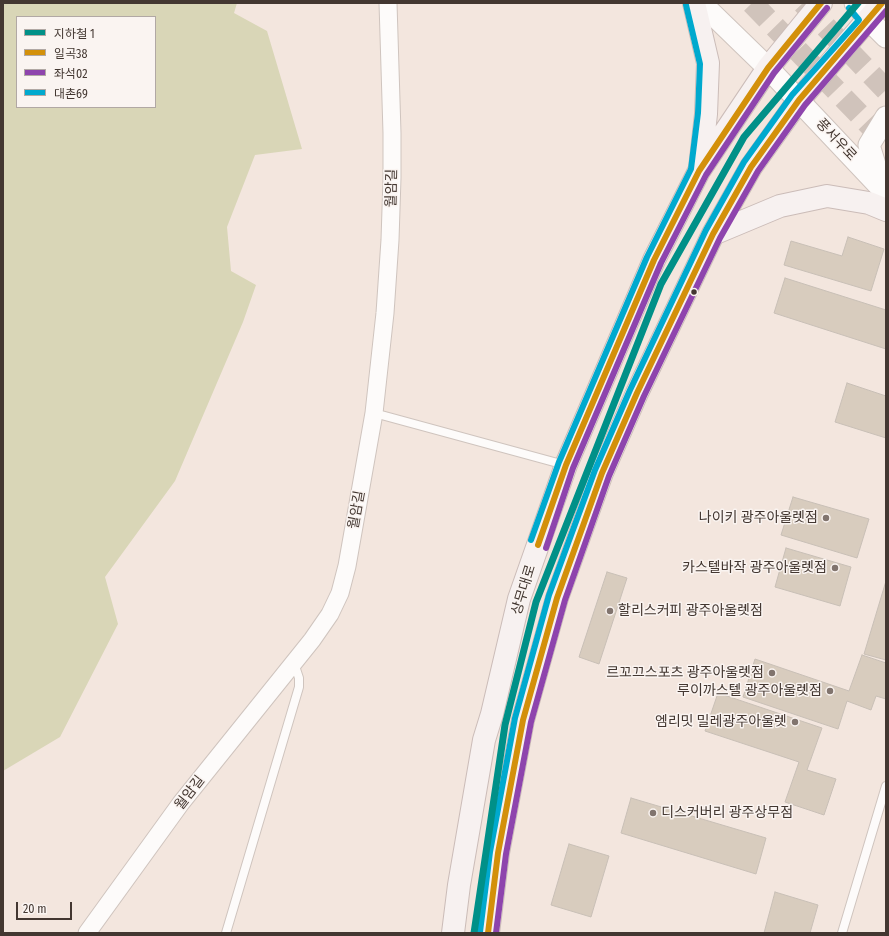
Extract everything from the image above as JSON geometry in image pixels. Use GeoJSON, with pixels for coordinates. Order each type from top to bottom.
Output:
{"type":"FeatureCollection","features":[{"type":"Feature","properties":{"kind":"main road"},"geometry":{"type":"LineString","coordinates":[[694,3],[708,63],[706,114],[699,172]]}},
{"type":"Feature","properties":{"kind":"main road","name":"상무대로"},"geometry":{"type":"LineString","coordinates":[[453,933],[459,885],[484,740],[492,714],[519,599],[566,465],[654,260],[699,172],[768,68],[821,3]]}},
{"type":"Feature","properties":{"kind":"main road"},"geometry":{"type":"LineString","coordinates":[[488,933],[498,853],[523,720],[557,598],[602,473],[637,393],[712,234],[750,167],[799,100],[882,3]]}},
{"type":"Feature","properties":{"kind":"main road"},"geometry":{"type":"LineString","coordinates":[[712,234],[780,206],[827,196],[869,204],[885,198]]}},
{"type":"Feature","properties":{"kind":"street","name":"월암길"},"geometry":{"type":"LineString","coordinates":[[87,933],[182,803],[312,640],[330,614],[340,594],[348,566],[374,412],[385,313],[390,240],[392,178],[388,3]]}},
{"type":"Feature","properties":{"kind":"street","name":"풍서우로"},"geometry":{"type":"LineString","coordinates":[[701,3],[799,100],[885,198]]}},
{"type":"Feature","properties":{"kind":"street"},"geometry":{"type":"LineString","coordinates":[[714,3],[719,5],[724,3]]}},
{"type":"Feature","properties":{"kind":"street"},"geometry":{"type":"LineString","coordinates":[[855,3],[886,37]]}},
{"type":"Feature","properties":{"kind":"street"},"geometry":{"type":"LineString","coordinates":[[885,198],[869,145],[886,117]]}},
{"type":"Feature","properties":{"kind":"lane"},"geometry":{"type":"LineString","coordinates":[[374,412],[566,465]]}},
{"type":"Feature","properties":{"kind":"lane"},"geometry":{"type":"LineString","coordinates":[[226,933],[299,687],[299,678],[294,663]]}},
{"type":"Feature","properties":{"kind":"lane"},"geometry":{"type":"LineString","coordinates":[[842,933],[886,786]]}},
{"type":"Feature","properties":{"kind":"shaded area"},"geometry":{"type":"Polygon","coordinates":[[[3,3],[237,3],[234,13],[267,31],[302,149],[255,155],[227,227],[231,271],[256,285],[243,322],[175,481],[105,577],[118,624],[60,737],[3,771],[3,3]]]}},
{"type":"Feature","properties":{"kind":"building"},"geometry":{"type":"Polygon","coordinates":[[[848,237],[884,249],[871,291],[784,265],[791,241],[842,256],[848,237]]]}},
{"type":"Feature","properties":{"kind":"building"},"geometry":{"type":"Polygon","coordinates":[[[785,278],[886,310],[886,349],[774,313],[785,278]]]}},
{"type":"Feature","properties":{"kind":"building"},"geometry":{"type":"Polygon","coordinates":[[[847,383],[886,396],[886,438],[835,422],[847,383]]]}},
{"type":"Feature","properties":{"kind":"building"},"geometry":{"type":"Polygon","coordinates":[[[793,497],[869,519],[857,558],[781,535],[793,497]]]}},
{"type":"Feature","properties":{"kind":"building"},"geometry":{"type":"Polygon","coordinates":[[[786,548],[851,567],[840,606],[775,587],[786,548]]]}},
{"type":"Feature","properties":{"kind":"building"},"geometry":{"type":"Polygon","coordinates":[[[607,572],[627,578],[599,664],[579,657],[607,572]]]}},
{"type":"Feature","properties":{"kind":"building"},"geometry":{"type":"Polygon","coordinates":[[[886,581],[886,660],[864,654],[886,581]]]}},
{"type":"Feature","properties":{"kind":"building"},"geometry":{"type":"Polygon","coordinates":[[[862,655],[886,663],[886,699],[876,696],[871,710],[847,701],[838,729],[743,697],[755,659],[849,691],[862,655]]]}},
{"type":"Feature","properties":{"kind":"building"},"geometry":{"type":"Polygon","coordinates":[[[718,693],[822,728],[807,770],[836,779],[824,815],[785,802],[799,762],[705,731],[718,693]]]}},
{"type":"Feature","properties":{"kind":"building"},"geometry":{"type":"Polygon","coordinates":[[[631,798],[766,838],[756,874],[621,833],[631,798]]]}},
{"type":"Feature","properties":{"kind":"building"},"geometry":{"type":"Polygon","coordinates":[[[569,844],[609,856],[591,917],[551,905],[569,844]]]}},
{"type":"Feature","properties":{"kind":"building"},"geometry":{"type":"Polygon","coordinates":[[[775,892],[818,905],[810,933],[764,933],[775,892]]]}},
{"type":"Feature","properties":{"kind":"tunnel"},"geometry":{"type":"LineString","coordinates":[[752,3],[886,142]]}},
{"type":"Feature","properties":{"kind":"tunnel"},"geometry":{"type":"LineString","coordinates":[[803,3],[886,90]]}},
{"type":"Feature","properties":{"kind":"metro line","name":"1"},"geometry":{"type":"LineString","coordinates":[[474,933],[505,725],[536,602],[661,284],[744,137],[858,3]]}},
{"type":"Feature","properties":{"kind":"transit line","name":"일곡38"},"geometry":{"type":"LineString","coordinates":[[538,545],[566,465],[654,260],[699,171],[768,68],[821,3]]}},
{"type":"Feature","properties":{"kind":"transit line","name":"일곡38"},"geometry":{"type":"LineString","coordinates":[[488,933],[498,853],[523,720],[557,598],[602,473],[637,393],[713,234],[751,167],[799,100],[882,3]]}},
{"type":"Feature","properties":{"kind":"transit line","name":"대촌69"},"geometry":{"type":"LineString","coordinates":[[531,540],[559,462],[647,257],[691,169],[698,113],[700,64],[686,5]]}},
{"type":"Feature","properties":{"kind":"transit line","name":"좌석02"},"geometry":{"type":"LineString","coordinates":[[546,548],[573,468],[661,263],[706,175],[774,73],[827,8]]}},
{"type":"Feature","properties":{"kind":"transit line","name":"대촌69"},"geometry":{"type":"LineString","coordinates":[[480,932],[490,852],[515,718],[549,595],[595,470],[630,390],[706,230],[744,162],[792,95],[859,20],[849,8]]}},
{"type":"Feature","properties":{"kind":"transit line","name":"좌석02"},"geometry":{"type":"LineString","coordinates":[[496,933],[506,854],[531,722],[565,600],[609,476],[644,396],[720,238],[758,171],[805,105],[886,11]]}},
{"type":"Feature","properties":{"kind":"place","name":"나이키 광주아울렛점"},"geometry":{"type":"Point","coordinates":[826,518]}},
{"type":"Feature","properties":{"kind":"place","name":"카스텔바작 광주아울렛점"},"geometry":{"type":"Point","coordinates":[835,568]}},
{"type":"Feature","properties":{"kind":"place","name":"할리스커피 광주아울렛점"},"geometry":{"type":"Point","coordinates":[610,611]}},
{"type":"Feature","properties":{"kind":"place","name":"르꼬끄스포츠 광주아울렛점"},"geometry":{"type":"Point","coordinates":[772,673]}},
{"type":"Feature","properties":{"kind":"place","name":"루이까스텔 광주아울렛점"},"geometry":{"type":"Point","coordinates":[830,691]}},
{"type":"Feature","properties":{"kind":"place","name":"엠리밋 밀레광주아울렛"},"geometry":{"type":"Point","coordinates":[795,722]}},
{"type":"Feature","properties":{"kind":"place","name":"디스커버리 광주상무점"},"geometry":{"type":"Point","coordinates":[653,813]}}]}
